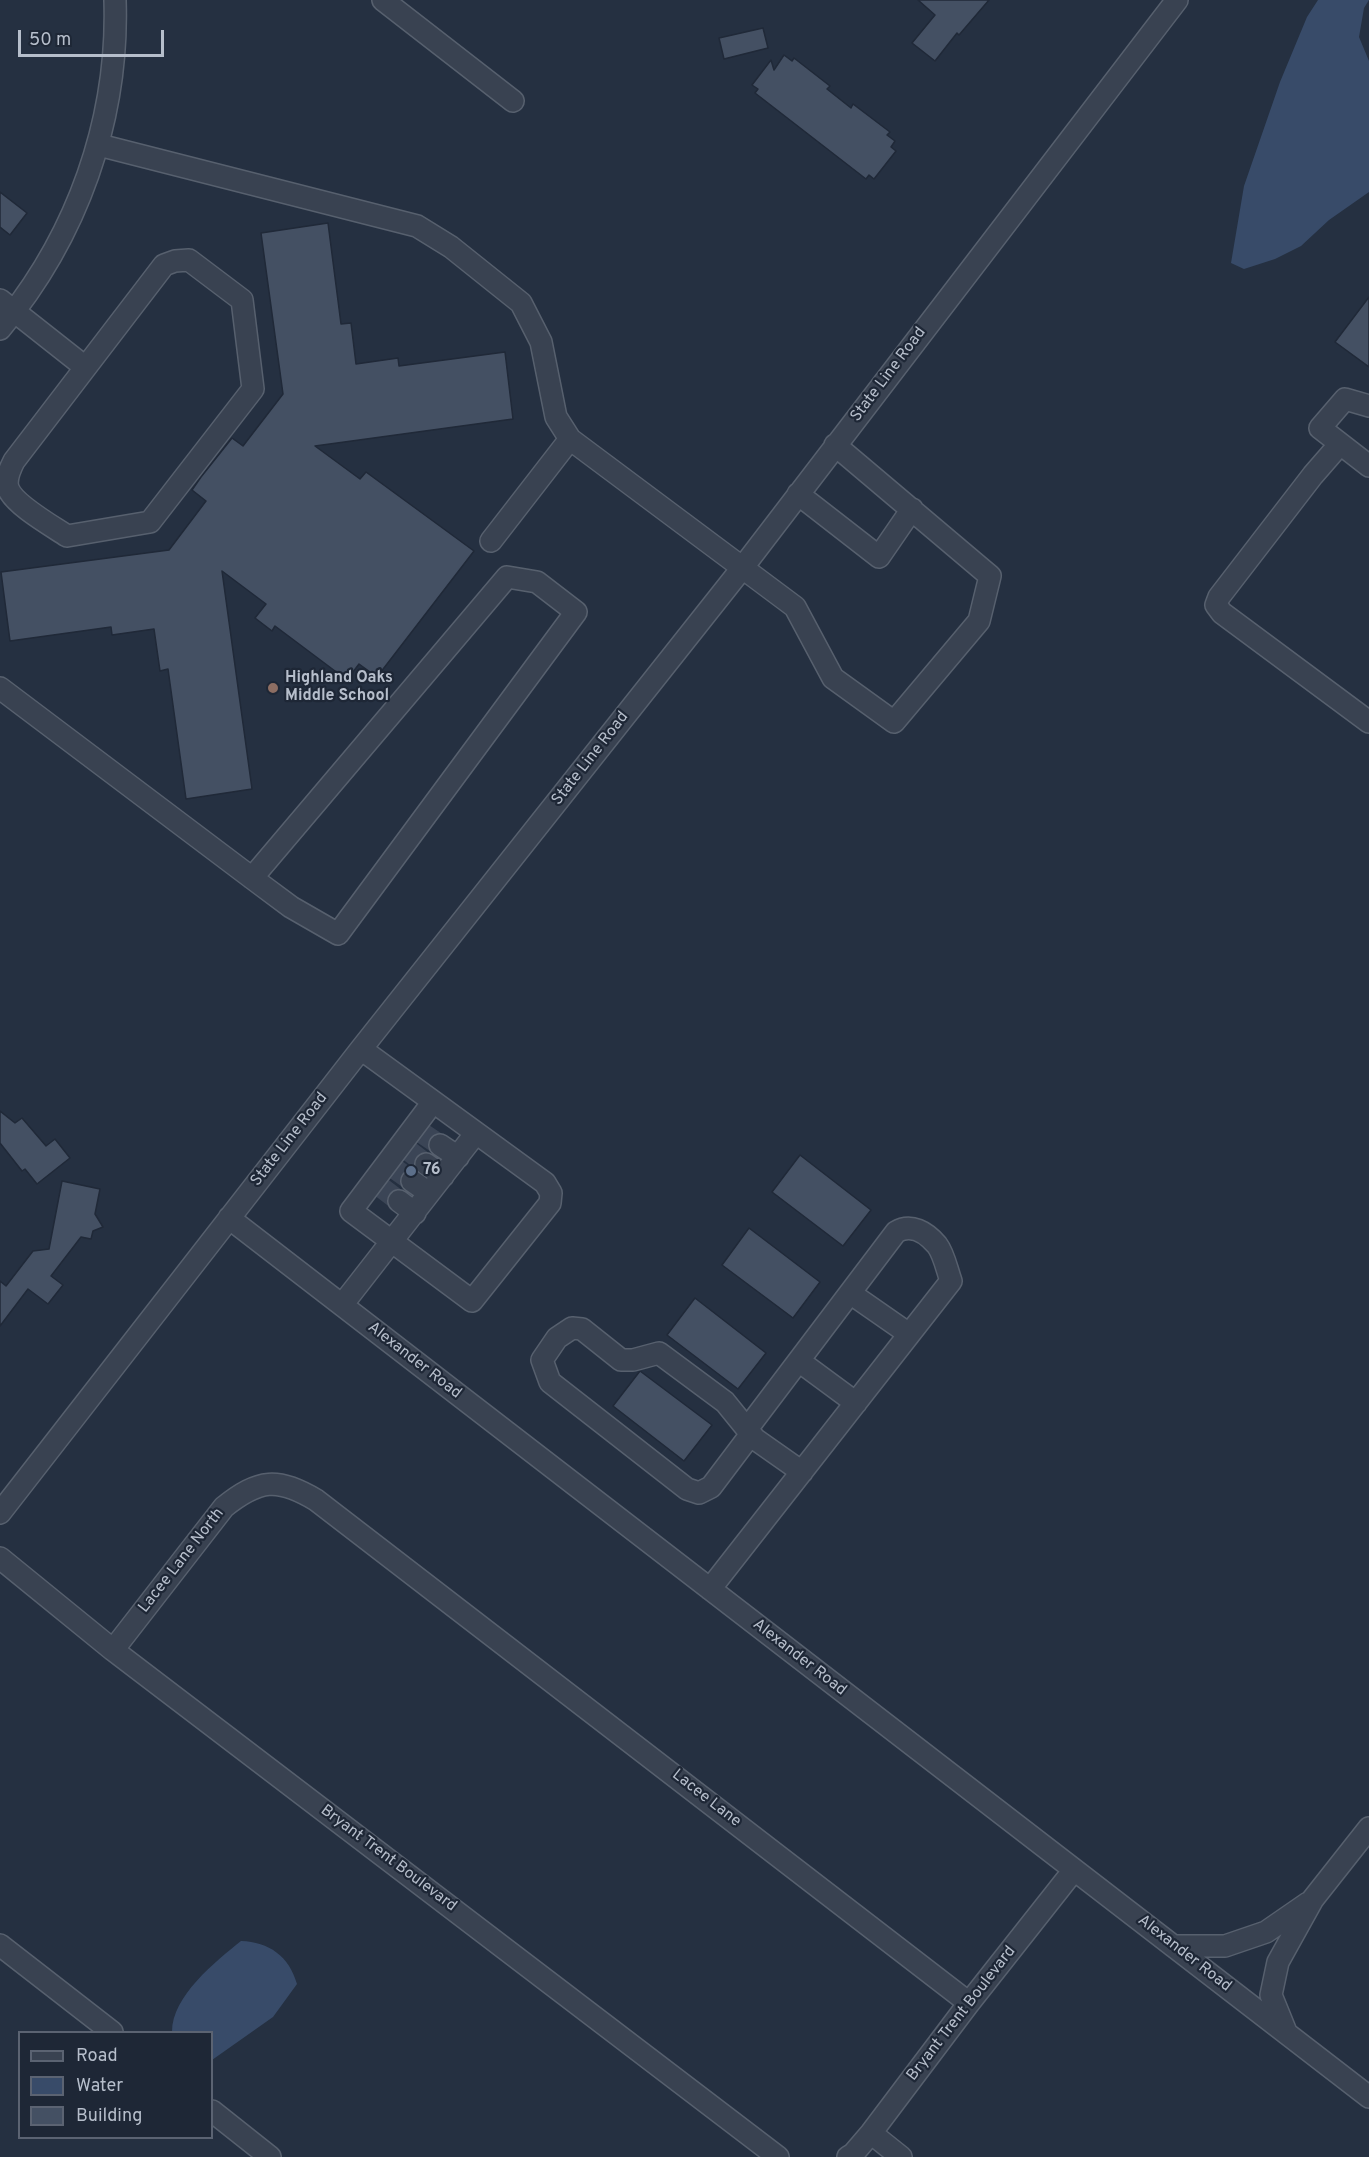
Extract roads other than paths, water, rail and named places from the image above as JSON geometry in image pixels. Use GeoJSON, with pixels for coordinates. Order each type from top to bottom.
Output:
{"type":"FeatureCollection","features":[{"type":"Feature","properties":{"kind":"street"},"geometry":{"type":"LineString","coordinates":[[0,329],[7,306],[38,279],[60,241],[78,203],[99,145],[114,53],[115,0]]}},
{"type":"Feature","properties":{"kind":"street"},"geometry":{"type":"LineString","coordinates":[[382,0],[513,101]]}},
{"type":"Feature","properties":{"kind":"street","name":"State Line Road"},"geometry":{"type":"LineString","coordinates":[[0,1513],[361,1049],[743,567],[1177,0]]}},
{"type":"Feature","properties":{"kind":"street"},"geometry":{"type":"LineString","coordinates":[[99,145],[417,226],[451,247],[521,303],[541,342],[556,417],[570,439],[795,608],[833,678],[894,722],[979,621],[990,576],[836,445]]}},
{"type":"Feature","properties":{"kind":"street"},"geometry":{"type":"LineString","coordinates":[[189,260],[243,300],[253,389],[150,522],[67,536],[13,498],[7,487],[8,474],[14,461],[85,368],[164,265],[189,260]]}},
{"type":"Feature","properties":{"kind":"street"},"geometry":{"type":"LineString","coordinates":[[7,306],[85,368]]}},
{"type":"Feature","properties":{"kind":"street"},"geometry":{"type":"LineString","coordinates":[[1369,406],[1345,399],[1320,428],[1369,466]]}},
{"type":"Feature","properties":{"kind":"street"},"geometry":{"type":"LineString","coordinates":[[491,541],[570,439]]}},
{"type":"Feature","properties":{"kind":"street"},"geometry":{"type":"LineString","coordinates":[[1340,444],[1313,475],[1219,597],[1216,605],[1222,613],[1369,722]]}},
{"type":"Feature","properties":{"kind":"street"},"geometry":{"type":"LineString","coordinates":[[798,494],[879,557],[897,534],[912,509]]}},
{"type":"Feature","properties":{"kind":"street"},"geometry":{"type":"LineString","coordinates":[[0,688],[252,878],[291,907],[338,934],[576,612],[537,582],[507,577],[252,878]]}},
{"type":"Feature","properties":{"kind":"street"},"geometry":{"type":"LineString","coordinates":[[361,1049],[545,1183],[551,1193],[550,1203],[472,1301],[351,1211],[377,1185],[405,1148],[433,1102]]}},
{"type":"Feature","properties":{"kind":"street"},"geometry":{"type":"LineString","coordinates":[[342,1305],[392,1242],[407,1207],[421,1187],[443,1176],[476,1133]]}},
{"type":"Feature","properties":{"kind":"street"},"geometry":{"type":"LineString","coordinates":[[440,1145],[458,1157]]}},
{"type":"Feature","properties":{"kind":"street"},"geometry":{"type":"LineString","coordinates":[[426,1164],[443,1176]]}},
{"type":"Feature","properties":{"kind":"street","name":"Alexander Road"},"geometry":{"type":"LineString","coordinates":[[229,1218],[1369,2097]]}},
{"type":"Feature","properties":{"kind":"street"},"geometry":{"type":"LineString","coordinates":[[710,1589],[802,1472],[856,1403],[909,1334],[951,1281],[938,1246],[917,1229],[908,1227],[896,1232],[799,1361],[745,1426],[711,1487],[699,1493],[687,1490],[550,1382],[542,1360],[556,1338],[572,1328],[582,1329],[621,1360],[633,1360],[659,1353],[725,1402],[745,1426],[802,1472]]}},
{"type":"Feature","properties":{"kind":"street"},"geometry":{"type":"LineString","coordinates":[[850,1293],[909,1334]]}},
{"type":"Feature","properties":{"kind":"street"},"geometry":{"type":"LineString","coordinates":[[799,1361],[856,1403]]}},
{"type":"Feature","properties":{"kind":"street","name":"Lacee Lane North"},"geometry":{"type":"LineString","coordinates":[[113,1650],[224,1507],[252,1488],[273,1485],[296,1488],[316,1500],[441,1596]]}},
{"type":"Feature","properties":{"kind":"street","name":"Bryant Trent Boulevard"},"geometry":{"type":"LineString","coordinates":[[0,1558],[113,1650],[778,2157]]}},
{"type":"Feature","properties":{"kind":"street","name":"Lacee Lane"},"geometry":{"type":"LineString","coordinates":[[441,1596],[969,2003]]}},
{"type":"Feature","properties":{"kind":"street"},"geometry":{"type":"LineString","coordinates":[[1287,2033],[1271,1995],[1278,1962],[1313,1899],[1369,1828]]}},
{"type":"Feature","properties":{"kind":"street","name":"Bryant Trent Boulevard"},"geometry":{"type":"LineString","coordinates":[[848,2157],[871,2133],[969,2003],[1074,1870]]}},
{"type":"Feature","properties":{"kind":"street"},"geometry":{"type":"LineString","coordinates":[[1173,1946],[1225,1946],[1266,1932],[1313,1899]]}},
{"type":"Feature","properties":{"kind":"street"},"geometry":{"type":"LineString","coordinates":[[0,1944],[111,2031]]}},
{"type":"Feature","properties":{"kind":"street"},"geometry":{"type":"LineString","coordinates":[[213,2112],[270,2157]]}},
{"type":"Feature","properties":{"kind":"street"},"geometry":{"type":"LineString","coordinates":[[871,2133],[901,2157]]}},
{"type":"Feature","properties":{"kind":"water"},"geometry":{"type":"Polygon","coordinates":[[[1318,0],[1369,0],[1364,8],[1359,37],[1369,61],[1369,192],[1329,220],[1301,246],[1275,259],[1244,269],[1231,263],[1244,186],[1280,82],[1307,17],[1318,0]]]}},
{"type":"Feature","properties":{"kind":"water"},"geometry":{"type":"Polygon","coordinates":[[[241,1941],[260,1944],[283,1958],[297,1984],[273,2017],[213,2059],[213,2031],[172,2031],[179,2006],[187,1993],[219,1959],[241,1941]]]}},
{"type":"Feature","properties":{"kind":"tunnel"},"geometry":{"type":"LineString","coordinates":[[422,1133],[440,1145]]}},
{"type":"Feature","properties":{"kind":"tunnel"},"geometry":{"type":"LineString","coordinates":[[409,1151],[426,1164]]}},
{"type":"Feature","properties":{"kind":"tunnel"},"geometry":{"type":"LineString","coordinates":[[395,1169],[412,1181]]}},
{"type":"Feature","properties":{"kind":"tunnel"},"geometry":{"type":"LineString","coordinates":[[382,1188],[399,1201]]}},
{"type":"Feature","properties":{"kind":"place","name":"Highland Oaks Middle School"},"geometry":{"type":"Point","coordinates":[273,688]}},
{"type":"Feature","properties":{"kind":"place","name":"76"},"geometry":{"type":"Point","coordinates":[411,1171]}}]}
